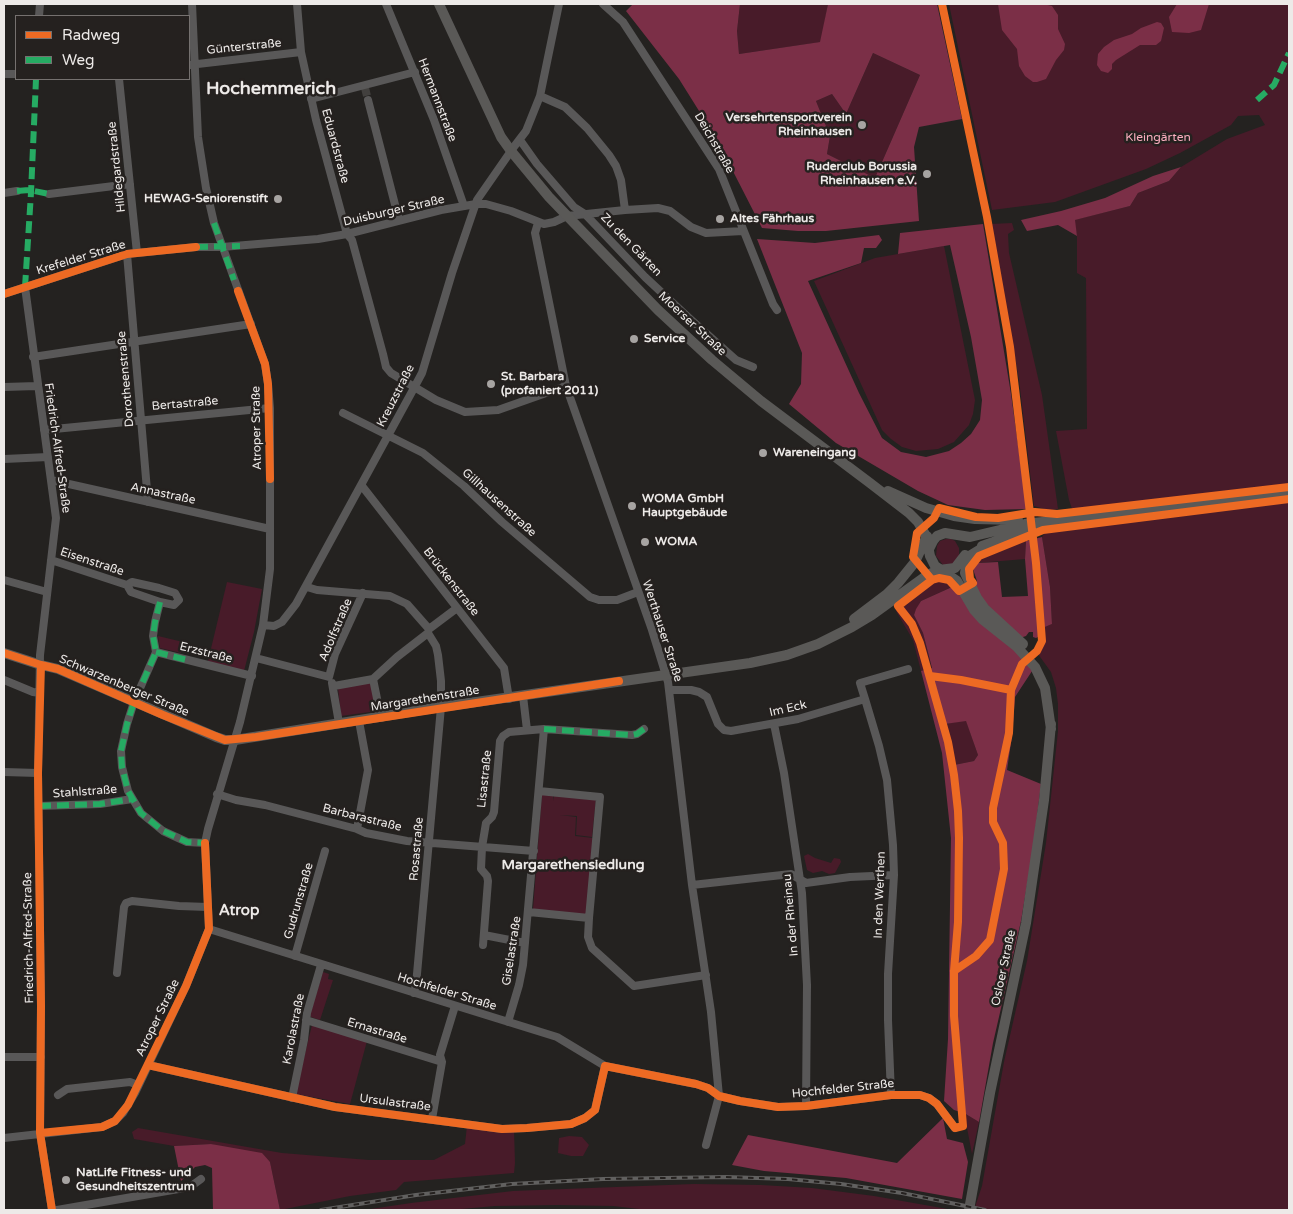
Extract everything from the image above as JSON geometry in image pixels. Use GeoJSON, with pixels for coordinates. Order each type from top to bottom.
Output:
{"type":"FeatureCollection","features":[{"type":"Feature","properties":{"kind":"main road","name":"Moerser Straße"},"geometry":{"type":"LineString","coordinates":[[439,4],[487,104],[515,146],[519,160],[549,197],[658,310],[712,360],[761,401],[909,513],[918,522],[926,536],[932,562],[938,570]]}},
{"type":"Feature","properties":{"kind":"main road","name":"Moerser Straße"},"geometry":{"type":"LineString","coordinates":[[870,482],[926,508],[954,516],[975,519],[1011,520],[1036,518],[1057,521]]}},
{"type":"Feature","properties":{"kind":"main road"},"geometry":{"type":"LineString","coordinates":[[930,549],[937,536],[944,533],[970,537],[1017,525],[1289,494]]}},
{"type":"Feature","properties":{"kind":"main road"},"geometry":{"type":"LineString","coordinates":[[989,544],[1057,521]]}},
{"type":"Feature","properties":{"kind":"main road"},"geometry":{"type":"LineString","coordinates":[[926,536],[939,528],[952,526],[980,535]]}},
{"type":"Feature","properties":{"kind":"main road","name":"Margarethenstraße"},"geometry":{"type":"LineString","coordinates":[[834,635],[887,594],[898,583],[916,560],[926,536]]}},
{"type":"Feature","properties":{"kind":"main road","name":"Margarethenstraße"},"geometry":{"type":"LineString","coordinates":[[235,740],[441,707],[750,663],[787,655],[818,644],[852,627],[926,576],[938,570],[956,568],[972,550],[989,544]]}},
{"type":"Feature","properties":{"kind":"main road","name":"Osloer Straße"},"geometry":{"type":"LineString","coordinates":[[969,1210],[994,1076],[1026,923],[1044,800],[1053,695],[1045,670],[1034,654],[985,609],[977,598],[965,573],[967,560],[989,544]]}},
{"type":"Feature","properties":{"kind":"main road","name":"Osloer Straße"},"geometry":{"type":"LineString","coordinates":[[938,570],[957,581],[974,610],[982,619],[1016,646],[1035,667],[1045,688],[1051,729]]}},
{"type":"Feature","properties":{"kind":"main road","name":"Schwarzenberger Straße"},"geometry":{"type":"LineString","coordinates":[[4,653],[58,669],[216,737],[225,740],[235,740]]}},
{"type":"Feature","properties":{"kind":"street","name":"Atroper Straße"},"geometry":{"type":"LineString","coordinates":[[4,1138],[102,1127],[115,1121],[128,1105],[186,986],[209,929],[205,843],[217,794],[235,740],[263,625],[270,569],[270,408],[268,384],[265,364],[222,247],[206,188],[198,137],[192,64],[192,4]]}},
{"type":"Feature","properties":{"kind":"street","name":"Eduardstraße"},"geometry":{"type":"LineString","coordinates":[[297,4],[301,52],[311,99],[347,234],[352,240],[386,367],[397,378],[414,388],[465,412],[498,410],[566,386]]}},
{"type":"Feature","properties":{"kind":"street","name":"Hermannstraße"},"geometry":{"type":"LineString","coordinates":[[386,4],[415,72],[464,206]]}},
{"type":"Feature","properties":{"kind":"street"},"geometry":{"type":"LineString","coordinates":[[515,146],[526,131],[540,96],[559,4]]}},
{"type":"Feature","properties":{"kind":"street","name":"Deichstraße"},"geometry":{"type":"LineString","coordinates":[[603,4],[623,22],[719,169],[777,310]]}},
{"type":"Feature","properties":{"kind":"street","name":"Günterstraße"},"geometry":{"type":"LineString","coordinates":[[192,64],[301,52]]}},
{"type":"Feature","properties":{"kind":"street"},"geometry":{"type":"LineString","coordinates":[[311,99],[364,87],[415,72]]}},
{"type":"Feature","properties":{"kind":"street","name":"Hildegardstraße"},"geometry":{"type":"LineString","coordinates":[[119,80],[137,253]]}},
{"type":"Feature","properties":{"kind":"street"},"geometry":{"type":"LineString","coordinates":[[540,96],[565,106],[587,128],[609,155],[616,166],[621,180],[624,210]]}},
{"type":"Feature","properties":{"kind":"street"},"geometry":{"type":"LineString","coordinates":[[368,100],[399,220]]}},
{"type":"Feature","properties":{"kind":"street","name":"Kreuzstraße"},"geometry":{"type":"LineString","coordinates":[[263,625],[274,626],[282,622],[290,613],[307,587],[389,436],[422,373],[452,274],[476,204],[515,146]]}},
{"type":"Feature","properties":{"kind":"street","name":"Moerser Straße"},"geometry":{"type":"LineString","coordinates":[[515,146],[537,164],[574,207],[585,214]]}},
{"type":"Feature","properties":{"kind":"street"},"geometry":{"type":"LineString","coordinates":[[49,194],[130,184]]}},
{"type":"Feature","properties":{"kind":"street"},"geometry":{"type":"LineString","coordinates":[[4,193],[17,191]]}},
{"type":"Feature","properties":{"kind":"street","name":"Duisburger Straße"},"geometry":{"type":"LineString","coordinates":[[222,247],[308,240],[347,234],[399,220],[476,204],[486,204],[511,211],[538,223]]}},
{"type":"Feature","properties":{"kind":"street"},"geometry":{"type":"LineString","coordinates":[[538,223],[554,222],[566,216],[658,208],[670,211],[691,227],[706,233],[743,231]]}},
{"type":"Feature","properties":{"kind":"street","name":"Zu den Gärten"},"geometry":{"type":"LineString","coordinates":[[585,214],[645,277],[689,318],[736,360],[753,367]]}},
{"type":"Feature","properties":{"kind":"street","name":"Werthauser Straße"},"geometry":{"type":"LineString","coordinates":[[538,223],[535,232],[566,386],[666,674],[669,690],[692,885],[706,975],[718,1096],[706,1145]]}},
{"type":"Feature","properties":{"kind":"street","name":"Krefelder Straße"},"geometry":{"type":"LineString","coordinates":[[4,294],[127,254],[196,247],[222,247]]}},
{"type":"Feature","properties":{"kind":"street","name":"Dorotheenstraße"},"geometry":{"type":"LineString","coordinates":[[127,254],[148,502]]}},
{"type":"Feature","properties":{"kind":"street","name":"Friedrich-Alfred-Straße"},"geometry":{"type":"LineString","coordinates":[[25,287],[56,518],[40,665],[38,773],[40,1133],[41,1150],[52,1210]]}},
{"type":"Feature","properties":{"kind":"street"},"geometry":{"type":"LineString","coordinates":[[33,356],[251,324]]}},
{"type":"Feature","properties":{"kind":"street"},"geometry":{"type":"LineString","coordinates":[[4,387],[37,386]]}},
{"type":"Feature","properties":{"kind":"street","name":"Bertastraße"},"geometry":{"type":"LineString","coordinates":[[44,430],[270,408]]}},
{"type":"Feature","properties":{"kind":"street","name":"Gillhausenstraße"},"geometry":{"type":"LineString","coordinates":[[343,413],[423,453],[464,486],[559,572],[590,597],[599,600],[617,600],[638,592]]}},
{"type":"Feature","properties":{"kind":"street"},"geometry":{"type":"LineString","coordinates":[[4,459],[48,457]]}},
{"type":"Feature","properties":{"kind":"street","name":"Annastraße"},"geometry":{"type":"LineString","coordinates":[[51,480],[270,529]]}},
{"type":"Feature","properties":{"kind":"street","name":"Brückenstraße"},"geometry":{"type":"LineString","coordinates":[[362,486],[504,668],[509,698]]}},
{"type":"Feature","properties":{"kind":"street","name":"Eisenstraße"},"geometry":{"type":"LineString","coordinates":[[50,560],[127,585],[131,592],[160,602],[174,605],[179,600],[175,593],[159,588],[132,582],[127,585]]}},
{"type":"Feature","properties":{"kind":"street"},"geometry":{"type":"LineString","coordinates":[[4,580],[47,592]]}},
{"type":"Feature","properties":{"kind":"street","name":"Rosastraße"},"geometry":{"type":"LineString","coordinates":[[307,587],[317,590],[390,596],[414,611],[436,646],[441,681],[441,707],[430,842],[414,993]]}},
{"type":"Feature","properties":{"kind":"street","name":"Adolfstraße"},"geometry":{"type":"LineString","coordinates":[[329,676],[335,654],[363,593]]}},
{"type":"Feature","properties":{"kind":"street"},"geometry":{"type":"LineString","coordinates":[[160,602],[154,622],[153,636],[156,652],[134,702],[121,751],[122,767],[132,799],[141,813],[163,831],[187,842],[205,843]]}},
{"type":"Feature","properties":{"kind":"street"},"geometry":{"type":"LineString","coordinates":[[334,686],[374,680],[396,656],[457,608]]}},
{"type":"Feature","properties":{"kind":"street","name":"Erzstraße"},"geometry":{"type":"LineString","coordinates":[[156,652],[252,676]]}},
{"type":"Feature","properties":{"kind":"street"},"geometry":{"type":"LineString","coordinates":[[256,658],[329,676],[334,686],[339,723]]}},
{"type":"Feature","properties":{"kind":"street"},"geometry":{"type":"LineString","coordinates":[[865,699],[860,683],[908,669]]}},
{"type":"Feature","properties":{"kind":"street"},"geometry":{"type":"LineString","coordinates":[[4,680],[40,693]]}},
{"type":"Feature","properties":{"kind":"street"},"geometry":{"type":"LineString","coordinates":[[374,680],[381,718]]}},
{"type":"Feature","properties":{"kind":"street","name":"Im Eck"},"geometry":{"type":"LineString","coordinates":[[669,690],[691,690],[707,697],[718,724],[724,730],[731,731],[798,719],[865,699]]}},
{"type":"Feature","properties":{"kind":"street"},"geometry":{"type":"LineString","coordinates":[[523,696],[527,730]]}},
{"type":"Feature","properties":{"kind":"street","name":"In den Werthen"},"geometry":{"type":"LineString","coordinates":[[865,699],[887,780],[893,845],[894,875],[888,1011],[891,1094]]}},
{"type":"Feature","properties":{"kind":"street"},"geometry":{"type":"LineString","coordinates":[[357,829],[368,770],[359,720]]}},
{"type":"Feature","properties":{"kind":"street","name":"In der Rheinau"},"geometry":{"type":"LineString","coordinates":[[774,724],[784,773],[800,878],[806,937],[806,1106]]}},
{"type":"Feature","properties":{"kind":"street","name":"Lisastraße"},"geometry":{"type":"LineString","coordinates":[[483,945],[488,881],[481,868],[482,847],[486,823],[494,812],[500,741],[503,736],[509,732],[544,729],[632,735],[644,729]]}},
{"type":"Feature","properties":{"kind":"street","name":"Giselastraße"},"geometry":{"type":"LineString","coordinates":[[508,1022],[519,985],[529,912],[544,729]]}},
{"type":"Feature","properties":{"kind":"street"},"geometry":{"type":"LineString","coordinates":[[4,772],[38,773]]}},
{"type":"Feature","properties":{"kind":"street"},"geometry":{"type":"LineString","coordinates":[[539,791],[600,797],[589,918],[588,937],[592,948],[634,986],[706,975]]}},
{"type":"Feature","properties":{"kind":"street","name":"Barbarastraße"},"geometry":{"type":"LineString","coordinates":[[217,794],[357,829],[366,833],[407,841],[534,851]]}},
{"type":"Feature","properties":{"kind":"street","name":"Stahlstraße"},"geometry":{"type":"LineString","coordinates":[[39,806],[100,804],[132,799]]}},
{"type":"Feature","properties":{"kind":"street","name":"Gudrunstraße"},"geometry":{"type":"LineString","coordinates":[[295,956],[325,852]]}},
{"type":"Feature","properties":{"kind":"street"},"geometry":{"type":"LineString","coordinates":[[692,885],[791,874],[806,883],[850,877],[894,875]]}},
{"type":"Feature","properties":{"kind":"street"},"geometry":{"type":"LineString","coordinates":[[117,973],[126,902],[208,907]]}},
{"type":"Feature","properties":{"kind":"street"},"geometry":{"type":"LineString","coordinates":[[529,912],[589,918]]}},
{"type":"Feature","properties":{"kind":"street","name":"Hochfelder Straße"},"geometry":{"type":"LineString","coordinates":[[209,929],[556,1037],[605,1066],[696,1084],[708,1088],[718,1096],[740,1102],[778,1107],[806,1106],[891,1094],[920,1095],[929,1098],[937,1104],[955,1128]]}},
{"type":"Feature","properties":{"kind":"street"},"geometry":{"type":"LineString","coordinates":[[484,935],[525,943]]}},
{"type":"Feature","properties":{"kind":"street","name":"Karolastraße"},"geometry":{"type":"LineString","coordinates":[[292,1098],[307,1013],[321,965]]}},
{"type":"Feature","properties":{"kind":"street"},"geometry":{"type":"LineString","coordinates":[[432,1119],[442,1062],[440,1055],[455,1006]]}},
{"type":"Feature","properties":{"kind":"street","name":"Ernastraße"},"geometry":{"type":"LineString","coordinates":[[306,1020],[442,1062]]}},
{"type":"Feature","properties":{"kind":"street"},"geometry":{"type":"LineString","coordinates":[[4,1057],[41,1057]]}},
{"type":"Feature","properties":{"kind":"street","name":"Ursulastraße"},"geometry":{"type":"LineString","coordinates":[[148,1065],[335,1107],[502,1129],[570,1124],[585,1118],[595,1110],[605,1066]]}},
{"type":"Feature","properties":{"kind":"street"},"geometry":{"type":"LineString","coordinates":[[58,1095],[67,1089],[130,1082],[138,1085]]}},
{"type":"Feature","properties":{"kind":"street"},"geometry":{"type":"LineString","coordinates":[[57,1210],[190,1186],[200,1179]]}},
{"type":"Feature","properties":{"kind":"green space"},"geometry":{"type":"Polygon","coordinates":[[[740,4],[828,4],[821,42],[739,54],[737,31],[740,4]]]}},
{"type":"Feature","properties":{"kind":"green space","name":"Kleingärten"},"geometry":{"type":"Polygon","coordinates":[[[949,4],[1289,4],[1289,1210],[974,1210],[982,1186],[1004,1062],[1027,961],[1046,843],[1058,731],[1056,688],[1051,672],[1038,654],[1044,642],[1044,627],[1052,624],[1050,587],[1042,537],[1046,532],[1078,526],[1069,500],[1056,431],[1087,429],[1086,278],[1077,273],[1077,236],[1074,220],[1130,206],[1138,193],[1169,181],[1181,167],[1227,139],[1265,125],[1259,115],[1238,116],[1231,125],[1146,169],[1055,202],[992,210],[949,4]]]}},
{"type":"Feature","properties":{"kind":"green space","name":"Versehrtensportverein Rheinhausen"},"geometry":{"type":"Polygon","coordinates":[[[873,53],[920,75],[875,178],[827,154],[830,136],[816,101],[832,94],[846,114],[873,53]]]}},
{"type":"Feature","properties":{"kind":"green space"},"geometry":{"type":"Polygon","coordinates":[[[1012,223],[1014,230],[1008,234],[1009,253],[1042,395],[1058,509],[1048,510],[1034,506],[1019,380],[991,224],[1012,223]]]}},
{"type":"Feature","properties":{"kind":"green space"},"geometry":{"type":"Polygon","coordinates":[[[944,246],[975,400],[969,425],[954,442],[938,449],[916,451],[902,447],[882,430],[814,281],[875,258],[944,246]]]}},
{"type":"Feature","properties":{"kind":"green space"},"geometry":{"type":"Polygon","coordinates":[[[946,539],[955,541],[959,548],[959,557],[954,565],[943,565],[936,556],[937,546],[940,541],[946,539]]]}},
{"type":"Feature","properties":{"kind":"green space"},"geometry":{"type":"Polygon","coordinates":[[[1026,541],[1025,559],[977,563],[980,557],[1026,541]]]}},
{"type":"Feature","properties":{"kind":"green space"},"geometry":{"type":"Polygon","coordinates":[[[940,580],[952,587],[921,601],[914,615],[923,633],[932,669],[921,671],[913,640],[896,611],[932,581],[940,580]]]}},
{"type":"Feature","properties":{"kind":"green space"},"geometry":{"type":"Polygon","coordinates":[[[227,582],[262,589],[244,671],[208,661],[227,582]]]}},
{"type":"Feature","properties":{"kind":"green space"},"geometry":{"type":"Polygon","coordinates":[[[158,636],[183,642],[181,653],[160,648],[158,636]]]}},
{"type":"Feature","properties":{"kind":"green space"},"geometry":{"type":"Polygon","coordinates":[[[371,682],[377,711],[341,716],[338,688],[371,682]]]}},
{"type":"Feature","properties":{"kind":"green space"},"geometry":{"type":"Polygon","coordinates":[[[966,720],[978,755],[974,761],[954,765],[945,724],[966,720]]]}},
{"type":"Feature","properties":{"kind":"green space"},"geometry":{"type":"Polygon","coordinates":[[[542,793],[553,795],[553,801],[554,795],[596,799],[592,837],[576,835],[577,816],[560,815],[576,817],[575,836],[593,838],[587,915],[533,909],[542,793]]]}},
{"type":"Feature","properties":{"kind":"green space"},"geometry":{"type":"Polygon","coordinates":[[[808,854],[831,863],[834,858],[840,859],[841,862],[835,873],[829,874],[822,871],[813,873],[807,870],[804,856],[808,854]]]}},
{"type":"Feature","properties":{"kind":"green space"},"geometry":{"type":"Polygon","coordinates":[[[323,972],[329,974],[328,979],[333,980],[320,1020],[311,1017],[310,1014],[323,972]]]}},
{"type":"Feature","properties":{"kind":"green space"},"geometry":{"type":"Polygon","coordinates":[[[312,1025],[367,1041],[350,1104],[295,1094],[312,1025]]]}},
{"type":"Feature","properties":{"kind":"green space"},"geometry":{"type":"Polygon","coordinates":[[[964,1113],[979,1122],[972,1154],[968,1133],[964,1113]]]}},
{"type":"Feature","properties":{"kind":"green space"},"geometry":{"type":"Polygon","coordinates":[[[467,1126],[514,1130],[514,1173],[404,1182],[396,1190],[350,1196],[280,1210],[270,1162],[211,1144],[174,1146],[134,1139],[132,1132],[138,1128],[282,1153],[369,1160],[434,1160],[465,1144],[467,1126]]]}},
{"type":"Feature","properties":{"kind":"green space"},"geometry":{"type":"Polygon","coordinates":[[[569,1136],[582,1137],[589,1145],[583,1156],[558,1153],[559,1138],[569,1136]]]}},
{"type":"Feature","properties":{"kind":"green space"},"geometry":{"type":"Polygon","coordinates":[[[694,1184],[812,1188],[874,1196],[953,1210],[648,1210],[613,1206],[557,1205],[495,1206],[450,1210],[364,1210],[513,1191],[694,1184]]]}},
{"type":"Feature","properties":{"kind":"shaded area"},"geometry":{"type":"Polygon","coordinates":[[[633,4],[740,4],[737,31],[739,54],[820,42],[828,4],[937,4],[962,119],[919,127],[914,147],[919,221],[826,231],[762,228],[716,138],[679,79],[626,11],[633,4]],[[873,53],[846,114],[832,94],[816,101],[830,136],[827,154],[875,178],[920,75],[873,53]]]}},
{"type":"Feature","properties":{"kind":"shaded area"},"geometry":{"type":"Polygon","coordinates":[[[998,4],[1043,4],[1052,6],[1058,15],[1058,29],[1065,44],[1064,50],[1056,60],[1046,79],[1033,82],[1025,76],[1019,66],[1017,49],[1002,30],[998,4]]]}},
{"type":"Feature","properties":{"kind":"shaded area"},"geometry":{"type":"Polygon","coordinates":[[[1177,4],[1209,4],[1201,30],[1189,33],[1172,32],[1169,17],[1177,4]]]}},
{"type":"Feature","properties":{"kind":"shaded area"},"geometry":{"type":"Polygon","coordinates":[[[1157,22],[1161,23],[1164,28],[1161,41],[1156,45],[1140,45],[1116,60],[1108,73],[1101,71],[1097,65],[1098,54],[1104,47],[1114,40],[1157,22]]]}},
{"type":"Feature","properties":{"kind":"shaded area"},"geometry":{"type":"Polygon","coordinates":[[[1181,167],[1169,181],[1138,193],[1130,206],[1075,220],[1077,236],[1058,225],[1027,231],[1021,220],[1105,198],[1153,176],[1181,167]]]}},
{"type":"Feature","properties":{"kind":"shaded area"},"geometry":{"type":"Polygon","coordinates":[[[983,224],[1011,394],[1027,509],[985,510],[948,505],[918,491],[836,443],[789,404],[801,384],[802,353],[757,239],[815,243],[879,235],[882,240],[876,248],[864,248],[861,263],[808,281],[859,393],[882,438],[901,452],[926,457],[949,451],[971,434],[980,420],[982,400],[971,337],[950,245],[898,254],[900,233],[983,224]]]}},
{"type":"Feature","properties":{"kind":"shaded area"},"geometry":{"type":"Polygon","coordinates":[[[1042,537],[1050,587],[1052,624],[1040,629],[1040,636],[1036,638],[1033,637],[1033,632],[1029,632],[1026,636],[1020,638],[1010,630],[974,590],[977,581],[973,569],[977,563],[998,562],[1002,597],[1028,596],[1025,559],[1026,541],[1042,537]]]}},
{"type":"Feature","properties":{"kind":"shaded area"},"geometry":{"type":"Polygon","coordinates":[[[952,587],[960,592],[1034,668],[1015,697],[1007,770],[1041,784],[1021,921],[993,1043],[979,1122],[964,1113],[954,1110],[944,1101],[948,1039],[951,838],[942,753],[921,671],[932,668],[923,633],[914,615],[921,601],[952,587]],[[966,721],[945,724],[954,765],[974,761],[978,755],[966,721]]]}},
{"type":"Feature","properties":{"kind":"shaded area"},"geometry":{"type":"Polygon","coordinates":[[[943,1118],[947,1139],[963,1143],[968,1162],[962,1199],[846,1178],[764,1171],[732,1165],[748,1135],[897,1163],[943,1118]]]}},
{"type":"Feature","properties":{"kind":"shaded area"},"geometry":{"type":"Polygon","coordinates":[[[211,1144],[262,1153],[270,1162],[280,1210],[213,1210],[212,1168],[205,1165],[195,1167],[181,1181],[174,1146],[211,1144]]]}},
{"type":"Feature","properties":{"kind":"tunnel"},"geometry":{"type":"LineString","coordinates":[[365,88],[368,100]]}},
{"type":"Feature","properties":{"kind":"railway"},"geometry":{"type":"LineString","coordinates":[[321,1210],[416,1195],[512,1184],[603,1179],[726,1177],[788,1179],[841,1184],[902,1193],[985,1210]]}},
{"type":"Feature","properties":{"kind":"marked path"},"geometry":{"type":"LineString","coordinates":[[1257,100],[1274,85],[1289,53]]}},
{"type":"Feature","properties":{"kind":"marked path"},"geometry":{"type":"LineString","coordinates":[[25,287],[36,80]]}},
{"type":"Feature","properties":{"kind":"marked path"},"geometry":{"type":"LineString","coordinates":[[17,191],[29,190],[49,194]]}},
{"type":"Feature","properties":{"kind":"marked path"},"geometry":{"type":"LineString","coordinates":[[214,223],[234,280]]}},
{"type":"Feature","properties":{"kind":"marked path"},"geometry":{"type":"LineString","coordinates":[[196,247],[240,246]]}},
{"type":"Feature","properties":{"kind":"marked path"},"geometry":{"type":"LineString","coordinates":[[160,602],[153,636],[156,652],[134,702],[127,724],[121,751],[122,767],[128,791],[141,813],[163,831],[187,842],[205,843]]}},
{"type":"Feature","properties":{"kind":"marked path"},"geometry":{"type":"LineString","coordinates":[[156,652],[187,660]]}},
{"type":"Feature","properties":{"kind":"marked path"},"geometry":{"type":"LineString","coordinates":[[544,729],[632,735],[644,729]]}},
{"type":"Feature","properties":{"kind":"marked path"},"geometry":{"type":"LineString","coordinates":[[39,806],[100,804],[132,799]]}},
{"type":"Feature","properties":{"kind":"cycle path"},"geometry":{"type":"LineString","coordinates":[[942,4],[987,217],[1010,347],[1036,563],[1042,641],[1037,651],[1022,664],[1011,690],[1009,733],[993,808],[993,822],[1003,843],[1004,869],[990,940],[976,956],[954,971]]}},
{"type":"Feature","properties":{"kind":"cycle path"},"geometry":{"type":"LineString","coordinates":[[4,294],[127,254],[196,247]]}},
{"type":"Feature","properties":{"kind":"cycle path"},"geometry":{"type":"LineString","coordinates":[[238,291],[265,364],[268,384],[270,479]]}},
{"type":"Feature","properties":{"kind":"cycle path"},"geometry":{"type":"LineString","coordinates":[[932,580],[913,557],[917,533],[934,518],[939,508],[976,517],[998,518],[1035,512],[1057,514],[1289,487]]}},
{"type":"Feature","properties":{"kind":"cycle path"},"geometry":{"type":"LineString","coordinates":[[148,1065],[335,1107],[502,1129],[571,1124],[585,1118],[595,1110],[605,1066],[696,1084],[708,1088],[719,1096],[778,1107],[806,1106],[891,1095],[920,1095],[929,1098],[937,1104],[955,1128],[963,1126],[954,1016],[959,838],[954,775],[948,742],[920,643],[912,624],[898,606],[932,580],[939,578],[949,580],[959,591],[973,583],[970,579],[969,569],[979,556],[1043,530],[1289,499]]}},
{"type":"Feature","properties":{"kind":"cycle path"},"geometry":{"type":"LineString","coordinates":[[4,653],[58,669],[225,740],[256,737],[619,681]]}},
{"type":"Feature","properties":{"kind":"cycle path"},"geometry":{"type":"LineString","coordinates":[[41,665],[38,773],[41,1006],[40,1133],[52,1210]]}},
{"type":"Feature","properties":{"kind":"cycle path"},"geometry":{"type":"LineString","coordinates":[[930,676],[1011,690]]}},
{"type":"Feature","properties":{"kind":"cycle path"},"geometry":{"type":"LineString","coordinates":[[40,1133],[102,1127],[115,1121],[128,1105],[186,986],[209,929],[205,843]]}},
{"type":"Feature","properties":{"kind":"place","name":"Versehrtensportverein Rheinhausen"},"geometry":{"type":"Point","coordinates":[862,125]}},
{"type":"Feature","properties":{"kind":"place","name":"Ruderclub Borussia Rheinhausen e.V."},"geometry":{"type":"Point","coordinates":[927,174]}},
{"type":"Feature","properties":{"kind":"place","name":"HEWAG-Seniorenstift"},"geometry":{"type":"Point","coordinates":[278,199]}},
{"type":"Feature","properties":{"kind":"place","name":"Altes Fährhaus"},"geometry":{"type":"Point","coordinates":[720,219]}},
{"type":"Feature","properties":{"kind":"place","name":"Service"},"geometry":{"type":"Point","coordinates":[634,339]}},
{"type":"Feature","properties":{"kind":"place","name":"St. Barbara (profaniert 2011)"},"geometry":{"type":"Point","coordinates":[491,384]}},
{"type":"Feature","properties":{"kind":"place","name":"Wareneingang"},"geometry":{"type":"Point","coordinates":[763,453]}},
{"type":"Feature","properties":{"kind":"place","name":"WOMA GmbH Hauptgebäude"},"geometry":{"type":"Point","coordinates":[632,506]}},
{"type":"Feature","properties":{"kind":"place","name":"WOMA"},"geometry":{"type":"Point","coordinates":[645,542]}},
{"type":"Feature","properties":{"kind":"place","name":"NatLife Fitness- und Gesundheitszentrum"},"geometry":{"type":"Point","coordinates":[66,1180]}},
{"type":"Feature","properties":{"kind":"district","name":"Hochemmerich"},"geometry":{"type":"Point","coordinates":[271,89]}},
{"type":"Feature","properties":{"kind":"district","name":"Margarethensiedlung"},"geometry":{"type":"Point","coordinates":[573,865]}},
{"type":"Feature","properties":{"kind":"district","name":"Atrop"},"geometry":{"type":"Point","coordinates":[239,911]}}]}
